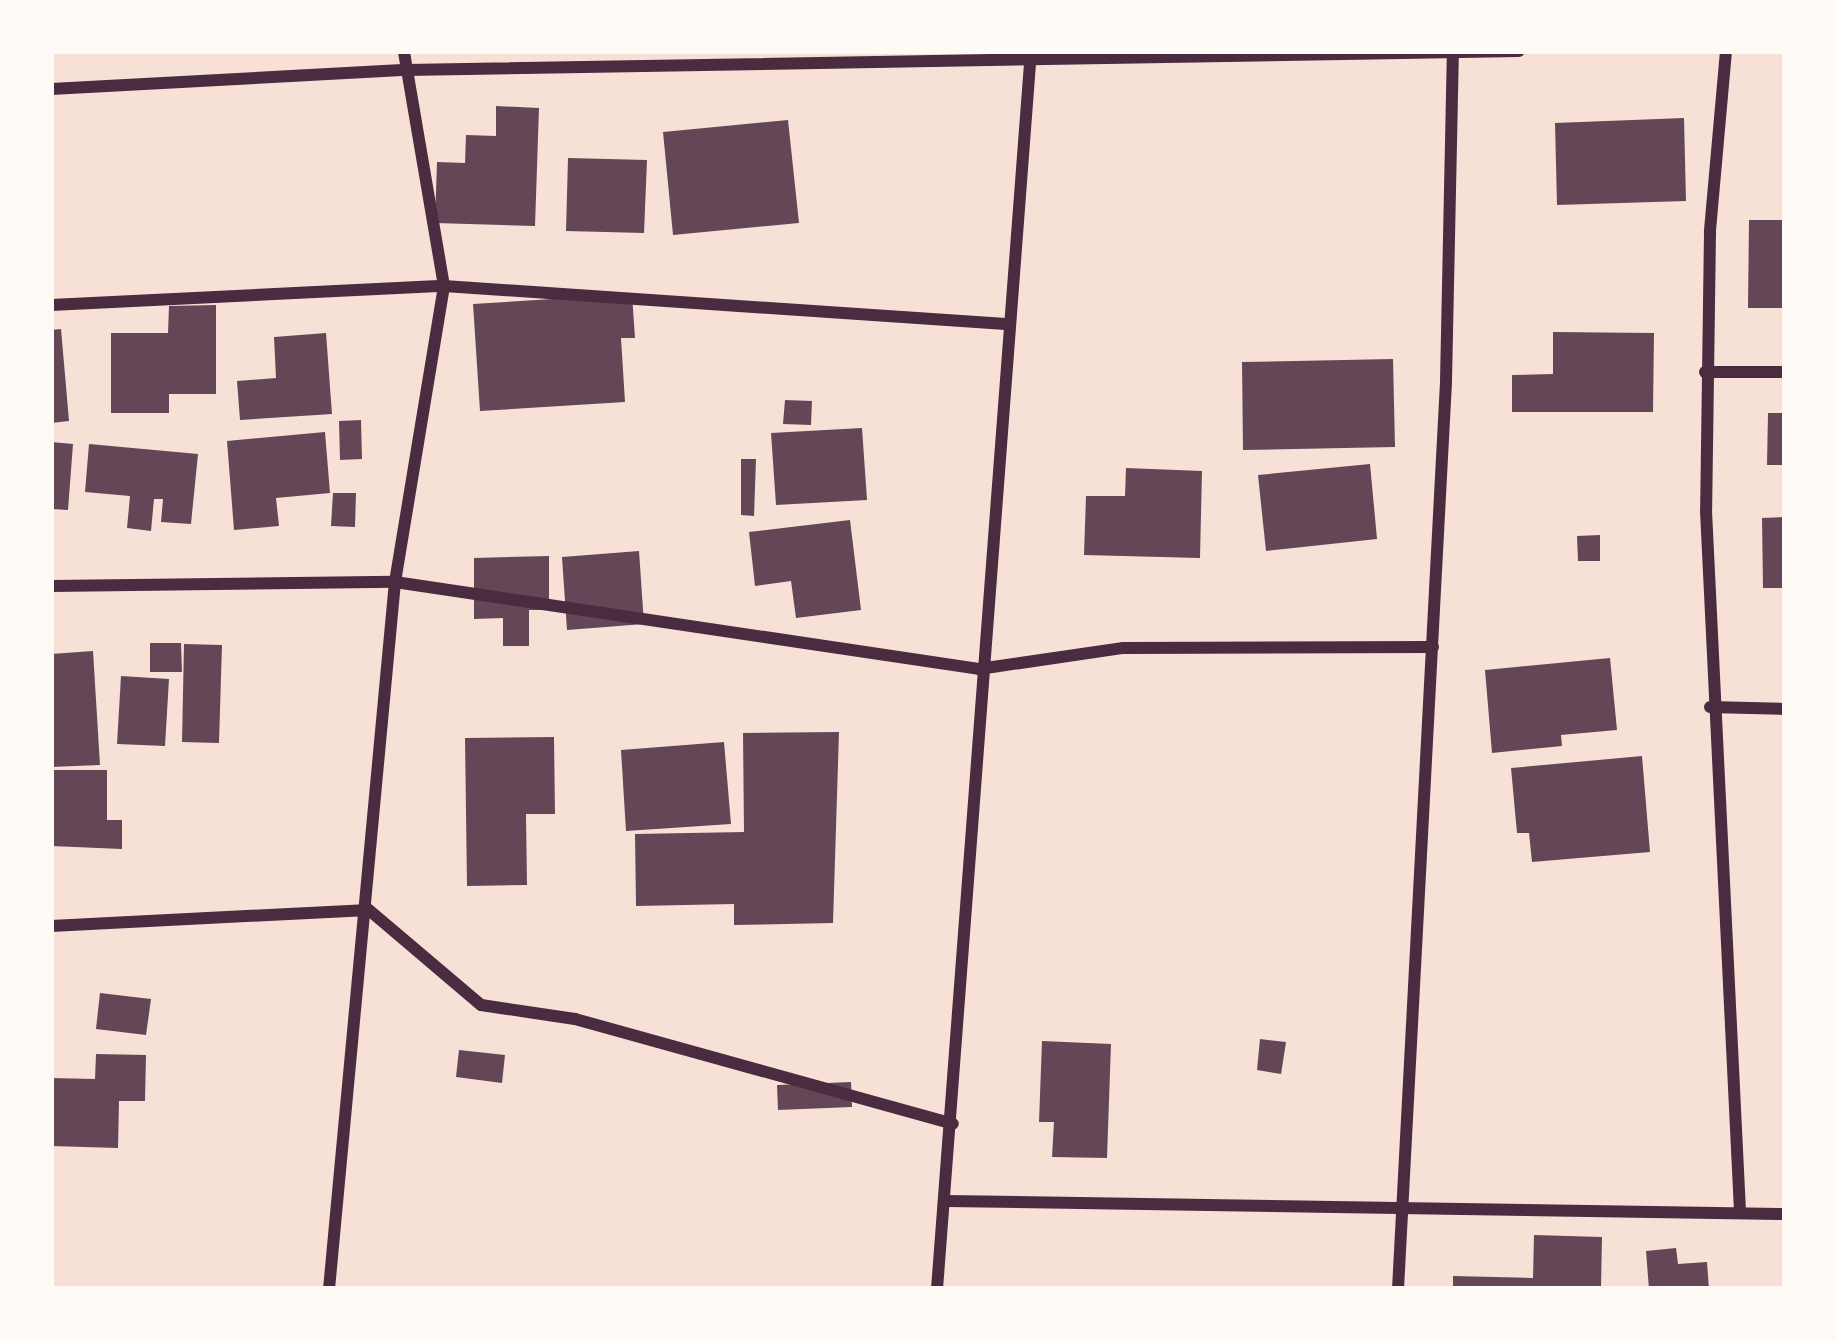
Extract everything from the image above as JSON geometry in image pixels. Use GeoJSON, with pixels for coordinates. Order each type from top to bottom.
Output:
{"type":"FeatureCollection","features":[{"type":"Feature","properties":{"kind":"street"},"geometry":{"type":"LineString","coordinates":[[328,1289],[369,910],[395,582],[444,286],[404,51]]}},
{"type":"Feature","properties":{"kind":"street"},"geometry":{"type":"LineString","coordinates":[[51,89],[774,56],[1519,51]]}},
{"type":"Feature","properties":{"kind":"street"},"geometry":{"type":"LineString","coordinates":[[1726,51],[1705,372],[1711,707],[1735,1027],[1740,1212]]}},
{"type":"Feature","properties":{"kind":"street"},"geometry":{"type":"LineString","coordinates":[[1398,1289],[1433,647],[1453,53]]}},
{"type":"Feature","properties":{"kind":"street"},"geometry":{"type":"LineString","coordinates":[[937,1289],[953,1124],[1006,324],[1031,56]]}},
{"type":"Feature","properties":{"kind":"street"},"geometry":{"type":"LineString","coordinates":[[51,305],[444,286],[1006,324]]}},
{"type":"Feature","properties":{"kind":"street"},"geometry":{"type":"LineString","coordinates":[[1705,372],[1785,372]]}},
{"type":"Feature","properties":{"kind":"street"},"geometry":{"type":"LineString","coordinates":[[51,586],[395,582],[980,669],[1123,648],[1433,647]]}},
{"type":"Feature","properties":{"kind":"street"},"geometry":{"type":"LineString","coordinates":[[1711,707],[1785,709]]}},
{"type":"Feature","properties":{"kind":"street"},"geometry":{"type":"LineString","coordinates":[[51,926],[369,910],[481,1005],[574,1019],[953,1124]]}},
{"type":"Feature","properties":{"kind":"street"},"geometry":{"type":"LineString","coordinates":[[947,1201],[1785,1214]]}},
{"type":"Feature","properties":{"kind":"building"},"geometry":{"type":"Polygon","coordinates":[[[496,106],[539,108],[535,226],[435,223],[437,162],[465,163],[466,135],[496,136],[496,106]]]}},
{"type":"Feature","properties":{"kind":"building"},"geometry":{"type":"Polygon","coordinates":[[[1684,118],[1686,201],[1557,205],[1555,123],[1684,118]]]}},
{"type":"Feature","properties":{"kind":"building"},"geometry":{"type":"Polygon","coordinates":[[[788,120],[799,223],[673,235],[663,132],[788,120]]]}},
{"type":"Feature","properties":{"kind":"building"},"geometry":{"type":"Polygon","coordinates":[[[568,158],[647,160],[644,233],[566,231],[568,158]]]}},
{"type":"Feature","properties":{"kind":"building"},"geometry":{"type":"Polygon","coordinates":[[[1749,220],[1785,220],[1785,308],[1748,308],[1749,220]]]}},
{"type":"Feature","properties":{"kind":"building"},"geometry":{"type":"Polygon","coordinates":[[[632,294],[635,338],[621,338],[625,402],[480,411],[473,304],[632,294]]]}},
{"type":"Feature","properties":{"kind":"building"},"geometry":{"type":"Polygon","coordinates":[[[216,305],[216,394],[169,394],[169,413],[111,413],[111,333],[168,333],[169,306],[216,305]]]}},
{"type":"Feature","properties":{"kind":"building"},"geometry":{"type":"Polygon","coordinates":[[[61,329],[69,421],[51,423],[51,330],[61,329]]]}},
{"type":"Feature","properties":{"kind":"building"},"geometry":{"type":"Polygon","coordinates":[[[1553,332],[1654,333],[1653,412],[1512,412],[1512,375],[1553,374],[1553,332]]]}},
{"type":"Feature","properties":{"kind":"building"},"geometry":{"type":"Polygon","coordinates":[[[326,333],[332,414],[240,420],[237,381],[276,378],[274,337],[326,333]]]}},
{"type":"Feature","properties":{"kind":"building"},"geometry":{"type":"Polygon","coordinates":[[[1393,359],[1395,447],[1243,450],[1242,362],[1393,359]]]}},
{"type":"Feature","properties":{"kind":"building"},"geometry":{"type":"Polygon","coordinates":[[[785,400],[812,401],[811,425],[783,424],[785,400]]]}},
{"type":"Feature","properties":{"kind":"building"},"geometry":{"type":"Polygon","coordinates":[[[1768,413],[1785,413],[1785,465],[1767,465],[1768,413]]]}},
{"type":"Feature","properties":{"kind":"building"},"geometry":{"type":"Polygon","coordinates":[[[361,420],[362,459],[340,460],[339,421],[361,420]]]}},
{"type":"Feature","properties":{"kind":"building"},"geometry":{"type":"Polygon","coordinates":[[[862,428],[867,500],[776,505],[771,433],[862,428]]]}},
{"type":"Feature","properties":{"kind":"building"},"geometry":{"type":"Polygon","coordinates":[[[325,432],[330,493],[276,498],[279,526],[234,530],[227,441],[325,432]]]}},
{"type":"Feature","properties":{"kind":"building"},"geometry":{"type":"Polygon","coordinates":[[[51,442],[73,444],[68,510],[51,509],[51,442]]]}},
{"type":"Feature","properties":{"kind":"building"},"geometry":{"type":"Polygon","coordinates":[[[89,444],[198,454],[191,524],[161,522],[163,499],[154,499],[151,531],[127,528],[130,496],[85,492],[89,444]]]}},
{"type":"Feature","properties":{"kind":"building"},"geometry":{"type":"Polygon","coordinates":[[[741,459],[756,459],[754,516],[741,515],[741,459]]]}},
{"type":"Feature","properties":{"kind":"building"},"geometry":{"type":"Polygon","coordinates":[[[1370,464],[1377,539],[1266,551],[1258,475],[1370,464]]]}},
{"type":"Feature","properties":{"kind":"building"},"geometry":{"type":"Polygon","coordinates":[[[1126,468],[1202,471],[1200,558],[1084,555],[1086,496],[1125,496],[1126,468]]]}},
{"type":"Feature","properties":{"kind":"building"},"geometry":{"type":"Polygon","coordinates":[[[333,493],[356,493],[355,527],[331,526],[333,493]]]}},
{"type":"Feature","properties":{"kind":"building"},"geometry":{"type":"Polygon","coordinates":[[[1785,517],[1785,588],[1763,588],[1762,518],[1785,517]]]}},
{"type":"Feature","properties":{"kind":"building"},"geometry":{"type":"Polygon","coordinates":[[[850,520],[861,610],[796,618],[791,581],[755,586],[749,532],[850,520]]]}},
{"type":"Feature","properties":{"kind":"building"},"geometry":{"type":"Polygon","coordinates":[[[1600,535],[1600,561],[1578,561],[1577,536],[1600,535]]]}},
{"type":"Feature","properties":{"kind":"building"},"geometry":{"type":"Polygon","coordinates":[[[639,551],[644,624],[567,630],[562,557],[639,551]]]}},
{"type":"Feature","properties":{"kind":"building"},"geometry":{"type":"Polygon","coordinates":[[[549,556],[549,610],[529,610],[529,646],[503,646],[503,618],[474,619],[474,558],[549,556]]]}},
{"type":"Feature","properties":{"kind":"building"},"geometry":{"type":"Polygon","coordinates":[[[150,643],[181,643],[182,672],[150,672],[150,643]]]}},
{"type":"Feature","properties":{"kind":"building"},"geometry":{"type":"Polygon","coordinates":[[[184,644],[222,645],[219,743],[182,742],[184,644]]]}},
{"type":"Feature","properties":{"kind":"building"},"geometry":{"type":"Polygon","coordinates":[[[93,651],[100,765],[51,767],[51,654],[93,651]]]}},
{"type":"Feature","properties":{"kind":"building"},"geometry":{"type":"Polygon","coordinates":[[[1610,658],[1617,730],[1561,735],[1562,746],[1492,753],[1485,670],[1610,658]]]}},
{"type":"Feature","properties":{"kind":"building"},"geometry":{"type":"Polygon","coordinates":[[[121,676],[169,679],[165,746],[117,744],[121,676]]]}},
{"type":"Feature","properties":{"kind":"building"},"geometry":{"type":"Polygon","coordinates":[[[839,732],[833,923],[734,925],[734,904],[636,906],[635,834],[744,832],[743,733],[839,732]]]}},
{"type":"Feature","properties":{"kind":"building"},"geometry":{"type":"Polygon","coordinates":[[[554,737],[555,814],[526,814],[527,885],[467,886],[465,738],[554,737]]]}},
{"type":"Feature","properties":{"kind":"building"},"geometry":{"type":"Polygon","coordinates":[[[724,742],[731,824],[626,831],[621,750],[724,742]]]}},
{"type":"Feature","properties":{"kind":"building"},"geometry":{"type":"Polygon","coordinates":[[[1642,756],[1650,852],[1532,862],[1529,833],[1517,833],[1511,768],[1642,756]]]}},
{"type":"Feature","properties":{"kind":"building"},"geometry":{"type":"Polygon","coordinates":[[[51,770],[107,770],[107,820],[122,820],[122,849],[51,846],[51,770]]]}},
{"type":"Feature","properties":{"kind":"building"},"geometry":{"type":"Polygon","coordinates":[[[100,993],[151,999],[146,1035],[96,1029],[100,993]]]}},
{"type":"Feature","properties":{"kind":"building"},"geometry":{"type":"Polygon","coordinates":[[[1260,1039],[1286,1042],[1281,1074],[1257,1070],[1260,1039]]]}},
{"type":"Feature","properties":{"kind":"building"},"geometry":{"type":"Polygon","coordinates":[[[1042,1041],[1111,1044],[1107,1158],[1052,1157],[1054,1122],[1039,1122],[1042,1041]]]}},
{"type":"Feature","properties":{"kind":"building"},"geometry":{"type":"Polygon","coordinates":[[[459,1050],[505,1055],[502,1083],[456,1077],[459,1050]]]}},
{"type":"Feature","properties":{"kind":"building"},"geometry":{"type":"Polygon","coordinates":[[[96,1054],[146,1055],[145,1101],[119,1101],[118,1148],[51,1146],[51,1078],[95,1079],[96,1054]]]}},
{"type":"Feature","properties":{"kind":"building"},"geometry":{"type":"Polygon","coordinates":[[[851,1082],[852,1107],[778,1110],[777,1085],[851,1082]]]}},
{"type":"Feature","properties":{"kind":"building"},"geometry":{"type":"Polygon","coordinates":[[[1534,1235],[1602,1237],[1601,1289],[1453,1289],[1453,1276],[1533,1278],[1534,1235]]]}},
{"type":"Feature","properties":{"kind":"building"},"geometry":{"type":"Polygon","coordinates":[[[1676,1248],[1678,1264],[1707,1262],[1709,1289],[1649,1289],[1646,1251],[1676,1248]]]}}]}
